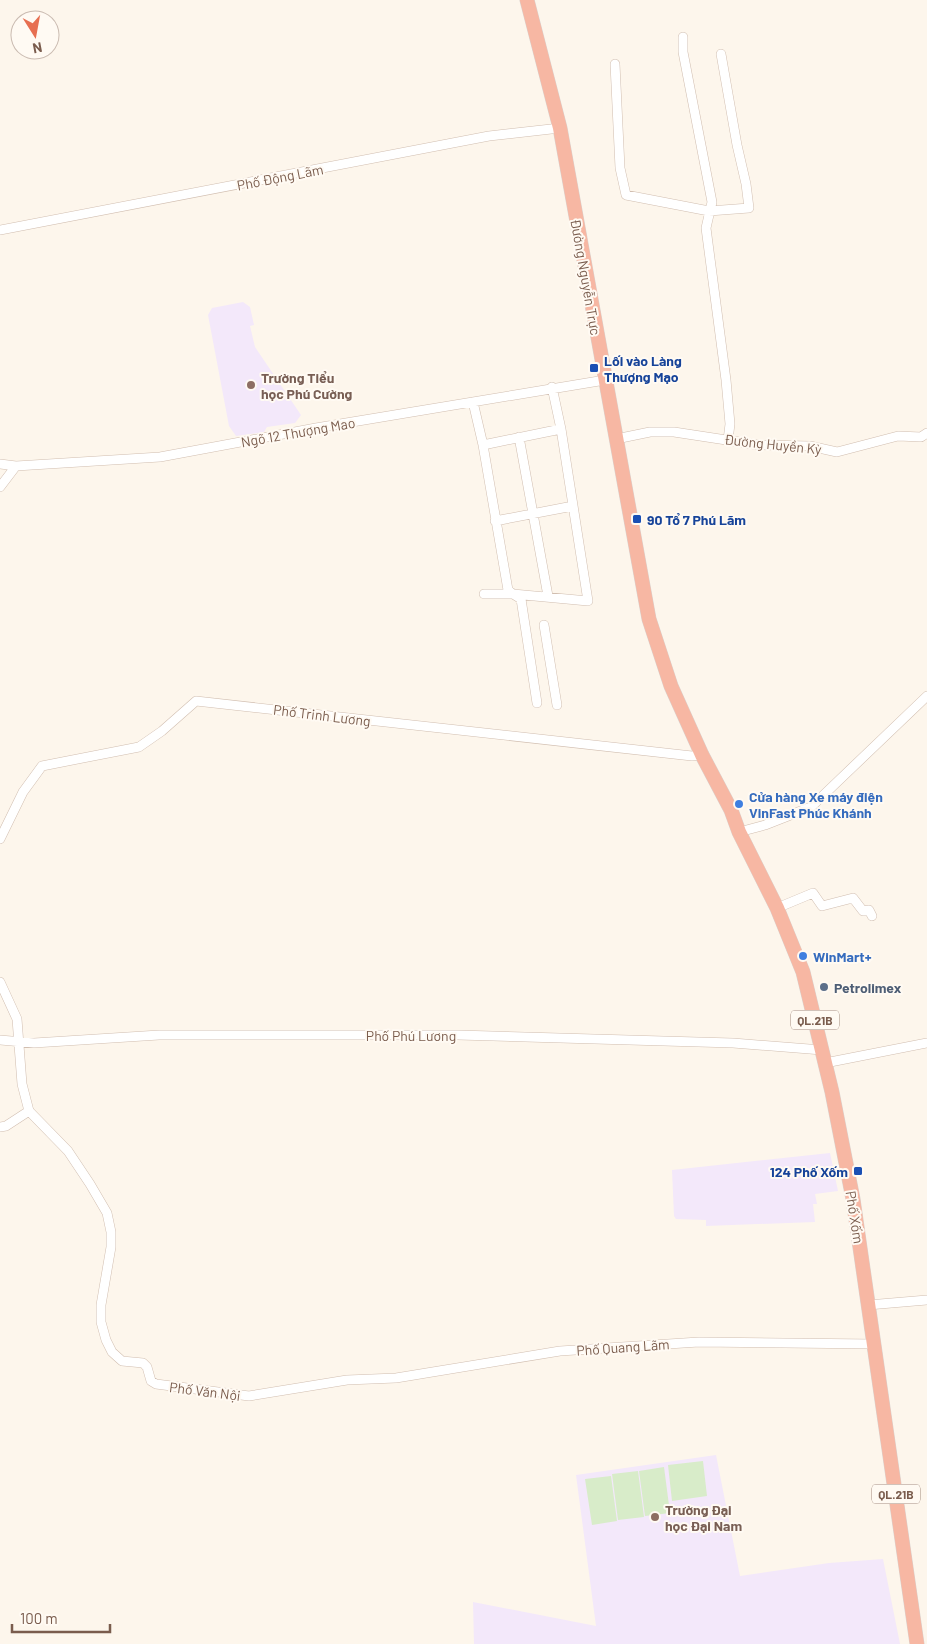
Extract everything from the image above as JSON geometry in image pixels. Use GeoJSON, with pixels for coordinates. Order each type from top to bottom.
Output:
{"type":"FeatureCollection","features":[{"type":"Feature","properties":{"kind":"highway","name":"Đường Nguyễn Trực"},"geometry":{"type":"LineString","coordinates":[[527,0],[560,128],[649,619],[671,686],[702,755]]}},
{"type":"Feature","properties":{"kind":"highway","name":"Phố Xốm"},"geometry":{"type":"LineString","coordinates":[[702,755],[731,810],[739,832],[777,908],[803,972],[824,1057],[853,1199],[916,1644]]}},
{"type":"Feature","properties":{"kind":"street"},"geometry":{"type":"LineString","coordinates":[[683,37],[683,52],[691,83],[712,202],[706,228],[726,380],[730,424],[728,440]]}},
{"type":"Feature","properties":{"kind":"street"},"geometry":{"type":"LineString","coordinates":[[614,64],[620,168],[626,195],[709,211],[748,208],[746,184],[721,54]]}},
{"type":"Feature","properties":{"kind":"street","name":"Phố Động Lãm"},"geometry":{"type":"LineString","coordinates":[[0,230],[489,136],[560,128]]}},
{"type":"Feature","properties":{"kind":"street","name":"Ngõ 12 Thượng Mao"},"geometry":{"type":"LineString","coordinates":[[0,464],[16,466],[160,457],[605,380]]}},
{"type":"Feature","properties":{"kind":"street"},"geometry":{"type":"LineString","coordinates":[[484,594],[548,596],[588,601],[561,429],[552,388]]}},
{"type":"Feature","properties":{"kind":"street"},"geometry":{"type":"LineString","coordinates":[[473,402],[483,445],[508,590],[521,599],[537,703]]}},
{"type":"Feature","properties":{"kind":"street"},"geometry":{"type":"LineString","coordinates":[[483,445],[561,429]]}},
{"type":"Feature","properties":{"kind":"street","name":"Đường Huyền Kỳ"},"geometry":{"type":"LineString","coordinates":[[616,439],[650,432],[674,432],[759,445],[810,446],[837,452],[898,436],[921,437],[927,433]]}},
{"type":"Feature","properties":{"kind":"street"},"geometry":{"type":"LineString","coordinates":[[519,437],[548,596]]}},
{"type":"Feature","properties":{"kind":"street"},"geometry":{"type":"LineString","coordinates":[[0,487],[16,466]]}},
{"type":"Feature","properties":{"kind":"street"},"geometry":{"type":"LineString","coordinates":[[495,521],[573,506]]}},
{"type":"Feature","properties":{"kind":"street"},"geometry":{"type":"LineString","coordinates":[[544,626],[557,705]]}},
{"type":"Feature","properties":{"kind":"street"},"geometry":{"type":"LineString","coordinates":[[739,832],[764,825],[811,807],[927,696]]}},
{"type":"Feature","properties":{"kind":"street","name":"Phố Trinh Lương"},"geometry":{"type":"LineString","coordinates":[[0,838],[23,792],[42,766],[139,748],[162,731],[196,701],[692,756],[702,755]]}},
{"type":"Feature","properties":{"kind":"street"},"geometry":{"type":"LineString","coordinates":[[777,908],[813,893],[822,906],[853,898],[863,911],[869,910],[872,916]]}},
{"type":"Feature","properties":{"kind":"street"},"geometry":{"type":"LineString","coordinates":[[0,982],[18,1019],[22,1084],[29,1111],[6,1126],[0,1127]]}},
{"type":"Feature","properties":{"kind":"street","name":"Phố Phú Lương"},"geometry":{"type":"LineString","coordinates":[[0,1040],[34,1043],[159,1035],[458,1035],[734,1043],[824,1057],[927,1043]]}},
{"type":"Feature","properties":{"kind":"street","name":"Phố Văn Nội"},"geometry":{"type":"LineString","coordinates":[[29,1111],[68,1151],[90,1184],[106,1213],[111,1232],[111,1247],[101,1305],[101,1322],[106,1340],[112,1352],[122,1361],[143,1363],[147,1367],[151,1380],[156,1384],[241,1396],[347,1380],[373,1378]]}},
{"type":"Feature","properties":{"kind":"street"},"geometry":{"type":"LineString","coordinates":[[868,1305],[927,1300]]}},
{"type":"Feature","properties":{"kind":"street","name":"Phố Quang Lãm"},"geometry":{"type":"LineString","coordinates":[[373,1378],[396,1378],[560,1351],[699,1342],[874,1344]]}},
{"type":"Feature","properties":{"kind":"shaded area","name":"Trường Tiểu học Phú Cường"},"geometry":{"type":"Polygon","coordinates":[[[243,302],[250,307],[254,325],[250,326],[255,347],[301,415],[295,423],[267,427],[264,432],[236,436],[229,426],[208,315],[212,308],[243,302]]]}},
{"type":"Feature","properties":{"kind":"shaded area"},"geometry":{"type":"Polygon","coordinates":[[[830,1153],[838,1191],[815,1194],[817,1204],[813,1204],[815,1222],[706,1226],[706,1220],[676,1219],[674,1216],[672,1170],[830,1153]]]}},
{"type":"Feature","properties":{"kind":"shaded area","name":"Trường Đại học Đại Nam"},"geometry":{"type":"Polygon","coordinates":[[[716,1455],[740,1576],[829,1563],[883,1559],[900,1644],[474,1644],[473,1602],[596,1626],[576,1475],[716,1455]]]}},
{"type":"Feature","properties":{"kind":"green space"},"geometry":{"type":"Polygon","coordinates":[[[703,1461],[707,1496],[672,1501],[668,1465],[703,1461]]]}},
{"type":"Feature","properties":{"kind":"green space"},"geometry":{"type":"Polygon","coordinates":[[[664,1467],[670,1513],[645,1516],[639,1471],[664,1467]]]}},
{"type":"Feature","properties":{"kind":"green space"},"geometry":{"type":"Polygon","coordinates":[[[638,1471],[644,1517],[618,1520],[612,1474],[638,1471]]]}},
{"type":"Feature","properties":{"kind":"green space"},"geometry":{"type":"Polygon","coordinates":[[[611,1476],[617,1521],[592,1525],[585,1479],[611,1476]]]}},
{"type":"Feature","properties":{"kind":"place","name":"Lối vào Làng Thượng Mạo"},"geometry":{"type":"Point","coordinates":[594,368]}},
{"type":"Feature","properties":{"kind":"place","name":"Trường Tiểu học Phú Cường"},"geometry":{"type":"Point","coordinates":[251,385]}},
{"type":"Feature","properties":{"kind":"place","name":"90 Tổ 7 Phú Lãm"},"geometry":{"type":"Point","coordinates":[637,519]}},
{"type":"Feature","properties":{"kind":"place","name":"Cửa hàng Xe máy điện VinFast Phúc Khánh"},"geometry":{"type":"Point","coordinates":[739,804]}},
{"type":"Feature","properties":{"kind":"place","name":"WinMart+"},"geometry":{"type":"Point","coordinates":[803,956]}},
{"type":"Feature","properties":{"kind":"place","name":"Petrolimex"},"geometry":{"type":"Point","coordinates":[824,987]}},
{"type":"Feature","properties":{"kind":"place","name":"124 Phố Xốm"},"geometry":{"type":"Point","coordinates":[858,1171]}},
{"type":"Feature","properties":{"kind":"place","name":"Trường Đại học Đại Nam"},"geometry":{"type":"Point","coordinates":[655,1517]}}]}
